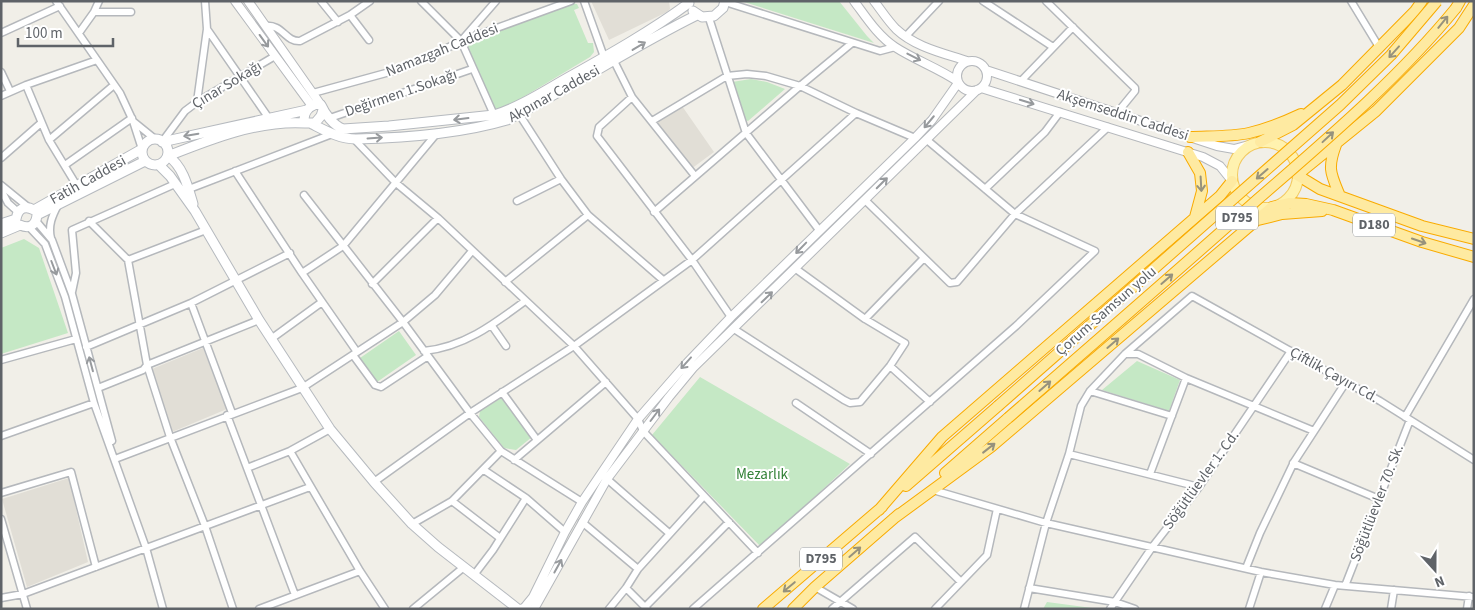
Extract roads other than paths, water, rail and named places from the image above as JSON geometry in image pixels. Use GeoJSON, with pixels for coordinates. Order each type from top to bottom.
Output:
{"type":"FeatureCollection","features":[{"type":"Feature","properties":{"kind":"highway"},"geometry":{"type":"LineString","coordinates":[[1260,142],[1293,125],[1342,85],[1422,1]]}},
{"type":"Feature","properties":{"kind":"highway","name":"Çorum-Samsun yolu"},"geometry":{"type":"LineString","coordinates":[[763,609],[879,510],[1340,105],[1392,55],[1437,1]]}},
{"type":"Feature","properties":{"kind":"highway","name":"Çorum-Samsun yolu"},"geometry":{"type":"LineString","coordinates":[[793,609],[815,586],[1319,146],[1389,81],[1437,30],[1458,4]]}},
{"type":"Feature","properties":{"kind":"highway"},"geometry":{"type":"LineString","coordinates":[[1298,175],[1376,111],[1459,28],[1474,5]]}},
{"type":"Feature","properties":{"kind":"highway"},"geometry":{"type":"LineString","coordinates":[[1190,137],[1249,133],[1278,124],[1313,109]]}},
{"type":"Feature","properties":{"kind":"highway"},"geometry":{"type":"LineString","coordinates":[[1336,144],[1330,161],[1331,176],[1340,196]]}},
{"type":"Feature","properties":{"kind":"highway"},"geometry":{"type":"LineString","coordinates":[[1188,152],[1200,173],[1202,191],[1195,217]]}},
{"type":"Feature","properties":{"kind":"highway","name":"D180"},"geometry":{"type":"LineString","coordinates":[[1298,175],[1320,189],[1422,226],[1474,239]]}},
{"type":"Feature","properties":{"kind":"highway"},"geometry":{"type":"LineString","coordinates":[[879,510],[942,437],[1220,196],[1232,181]]}},
{"type":"Feature","properties":{"kind":"highway","name":"D180"},"geometry":{"type":"LineString","coordinates":[[1272,207],[1290,203],[1306,204],[1333,210],[1422,242],[1474,257]]}},
{"type":"Feature","properties":{"kind":"highway"},"geometry":{"type":"LineString","coordinates":[[894,519],[991,447],[1272,207]]}},
{"type":"Feature","properties":{"kind":"highway"},"geometry":{"type":"LineString","coordinates":[[1255,222],[1282,214],[1333,210]]}},
{"type":"Feature","properties":{"kind":"main road","name":"Akpınar Caddesi"},"geometry":{"type":"LineString","coordinates":[[316,108],[330,118],[337,126],[352,129],[494,115],[522,103],[604,57],[667,19],[689,2]]}},
{"type":"Feature","properties":{"kind":"main road"},"geometry":{"type":"LineString","coordinates":[[689,2],[697,15],[708,18],[719,13],[725,2]]}},
{"type":"Feature","properties":{"kind":"main road","name":"Akpınar Caddesi"},"geometry":{"type":"LineString","coordinates":[[168,156],[192,146],[249,128],[273,123],[309,123],[332,134],[354,139],[437,132],[494,124],[519,114],[654,37],[697,15]]}},
{"type":"Feature","properties":{"kind":"main road"},"geometry":{"type":"LineString","coordinates":[[168,156],[164,162],[152,166],[145,161],[142,149],[147,142],[316,108]]}},
{"type":"Feature","properties":{"kind":"main road"},"geometry":{"type":"LineString","coordinates":[[316,108],[318,120],[309,123],[304,118],[316,108]]}},
{"type":"Feature","properties":{"kind":"main road"},"geometry":{"type":"LineString","coordinates":[[159,140],[166,146],[168,156],[177,164],[189,188],[195,211]]}},
{"type":"Feature","properties":{"kind":"main road"},"geometry":{"type":"LineString","coordinates":[[1260,142],[1272,142],[1282,147],[1290,154],[1296,164],[1298,175],[1296,186],[1290,195],[1272,207],[1262,207],[1247,202],[1236,191],[1232,181],[1234,165],[1241,151],[1250,145],[1260,142]]}},
{"type":"Feature","properties":{"kind":"main road","name":"Fatih Caddesi"},"geometry":{"type":"LineString","coordinates":[[1,233],[142,149]]}},
{"type":"Feature","properties":{"kind":"main road","name":"Fatih Caddesi"},"geometry":{"type":"LineString","coordinates":[[1,224],[27,217],[58,204],[145,161]]}},
{"type":"Feature","properties":{"kind":"main road"},"geometry":{"type":"LineString","coordinates":[[159,165],[195,211],[235,281],[302,388],[330,428],[374,482],[412,524],[464,567],[523,608]]}},
{"type":"Feature","properties":{"kind":"street"},"geometry":{"type":"LineString","coordinates":[[79,33],[94,12],[99,1]]}},
{"type":"Feature","properties":{"kind":"street"},"geometry":{"type":"LineString","coordinates":[[197,102],[207,29],[206,1]]}},
{"type":"Feature","properties":{"kind":"street"},"geometry":{"type":"LineString","coordinates":[[236,1],[275,56],[316,108]]}},
{"type":"Feature","properties":{"kind":"street"},"geometry":{"type":"LineString","coordinates":[[248,1],[313,93],[316,108]]}},
{"type":"Feature","properties":{"kind":"street"},"geometry":{"type":"LineString","coordinates":[[321,1],[338,22]]}},
{"type":"Feature","properties":{"kind":"street"},"geometry":{"type":"LineString","coordinates":[[265,26],[275,26],[292,41],[300,42],[350,15],[370,1]]}},
{"type":"Feature","properties":{"kind":"street"},"geometry":{"type":"LineString","coordinates":[[421,1],[461,40],[472,69],[494,115]]}},
{"type":"Feature","properties":{"kind":"street"},"geometry":{"type":"LineString","coordinates":[[461,40],[496,1]]}},
{"type":"Feature","properties":{"kind":"street","name":"Namazgah Caddesi"},"geometry":{"type":"LineString","coordinates":[[313,93],[397,70],[431,56],[461,40],[571,1]]}},
{"type":"Feature","properties":{"kind":"street"},"geometry":{"type":"LineString","coordinates":[[584,1],[604,57]]}},
{"type":"Feature","properties":{"kind":"street"},"geometry":{"type":"LineString","coordinates":[[854,1],[878,32],[895,47],[958,82],[966,90],[979,89]]}},
{"type":"Feature","properties":{"kind":"street"},"geometry":{"type":"LineString","coordinates":[[534,609],[607,480],[693,368],[986,82],[986,70],[978,62],[967,61],[925,47],[906,36],[897,29],[874,1]]}},
{"type":"Feature","properties":{"kind":"street"},"geometry":{"type":"LineString","coordinates":[[906,36],[939,1]]}},
{"type":"Feature","properties":{"kind":"street"},"geometry":{"type":"LineString","coordinates":[[983,1],[1053,47]]}},
{"type":"Feature","properties":{"kind":"street"},"geometry":{"type":"LineString","coordinates":[[1046,1],[1135,88],[1136,90],[1116,114]]}},
{"type":"Feature","properties":{"kind":"street"},"geometry":{"type":"LineString","coordinates":[[1351,1],[1379,47]]}},
{"type":"Feature","properties":{"kind":"street"},"geometry":{"type":"LineString","coordinates":[[725,2],[880,51],[895,47]]}},
{"type":"Feature","properties":{"kind":"street"},"geometry":{"type":"LineString","coordinates":[[1,33],[58,4],[114,85],[133,120],[142,149]]}},
{"type":"Feature","properties":{"kind":"street"},"geometry":{"type":"LineString","coordinates":[[94,12],[131,12]]}},
{"type":"Feature","properties":{"kind":"street"},"geometry":{"type":"LineString","coordinates":[[350,15],[369,40]]}},
{"type":"Feature","properties":{"kind":"street"},"geometry":{"type":"LineString","coordinates":[[708,18],[746,133],[819,230]]}},
{"type":"Feature","properties":{"kind":"street"},"geometry":{"type":"LineString","coordinates":[[1021,81],[1073,27]]}},
{"type":"Feature","properties":{"kind":"street"},"geometry":{"type":"LineString","coordinates":[[207,29],[268,118]]}},
{"type":"Feature","properties":{"kind":"street"},"geometry":{"type":"LineString","coordinates":[[654,212],[852,43]]}},
{"type":"Feature","properties":{"kind":"street","name":"Çınar Sokağı"},"geometry":{"type":"LineString","coordinates":[[159,140],[185,111],[197,102],[275,56]]}},
{"type":"Feature","properties":{"kind":"street"},"geometry":{"type":"LineString","coordinates":[[1,96],[26,85],[97,60]]}},
{"type":"Feature","properties":{"kind":"street"},"geometry":{"type":"LineString","coordinates":[[614,61],[632,97],[695,176]]}},
{"type":"Feature","properties":{"kind":"street"},"geometry":{"type":"LineString","coordinates":[[523,608],[533,597],[582,502],[638,419],[686,363],[731,317],[932,120],[958,82],[958,69],[967,61]]}},
{"type":"Feature","properties":{"kind":"street","name":"Değirmen 1.Sokağı"},"geometry":{"type":"LineString","coordinates":[[330,118],[472,69]]}},
{"type":"Feature","properties":{"kind":"street","name":"Akşemseddin Caddesi"},"geometry":{"type":"LineString","coordinates":[[986,70],[1217,146],[1234,149],[1260,142]]}},
{"type":"Feature","properties":{"kind":"street"},"geometry":{"type":"LineString","coordinates":[[1,72],[10,91]]}},
{"type":"Feature","properties":{"kind":"street"},"geometry":{"type":"LineString","coordinates":[[652,121],[727,76],[747,74],[766,76],[800,86],[856,113],[915,138]]}},
{"type":"Feature","properties":{"kind":"street"},"geometry":{"type":"LineString","coordinates":[[26,85],[49,140],[77,186]]}},
{"type":"Feature","properties":{"kind":"street"},"geometry":{"type":"LineString","coordinates":[[49,140],[114,85]]}},
{"type":"Feature","properties":{"kind":"street","name":"Akşemseddin Caddesi"},"geometry":{"type":"LineString","coordinates":[[979,89],[1060,112],[1203,157],[1220,166],[1232,181]]}},
{"type":"Feature","properties":{"kind":"street"},"geometry":{"type":"LineString","coordinates":[[632,97],[599,127],[597,136],[692,260],[731,317]]}},
{"type":"Feature","properties":{"kind":"street"},"geometry":{"type":"LineString","coordinates":[[985,189],[1045,132],[1060,112]]}},
{"type":"Feature","properties":{"kind":"street"},"geometry":{"type":"LineString","coordinates":[[374,482],[470,413],[574,346],[692,260],[856,113]]}},
{"type":"Feature","properties":{"kind":"street"},"geometry":{"type":"LineString","coordinates":[[519,114],[561,179],[588,215],[663,280]]}},
{"type":"Feature","properties":{"kind":"street"},"geometry":{"type":"LineString","coordinates":[[133,120],[159,140]]}},
{"type":"Feature","properties":{"kind":"street"},"geometry":{"type":"LineString","coordinates":[[65,165],[133,120]]}},
{"type":"Feature","properties":{"kind":"street"},"geometry":{"type":"LineString","coordinates":[[1,158],[41,123]]}},
{"type":"Feature","properties":{"kind":"street"},"geometry":{"type":"LineString","coordinates":[[865,200],[950,283],[958,282],[1015,214],[1108,127]]}},
{"type":"Feature","properties":{"kind":"street"},"geometry":{"type":"LineString","coordinates":[[302,273],[344,246],[437,132]]}},
{"type":"Feature","properties":{"kind":"street"},"geometry":{"type":"LineString","coordinates":[[189,188],[332,134]]}},
{"type":"Feature","properties":{"kind":"street"},"geometry":{"type":"LineString","coordinates":[[354,139],[396,183],[438,218],[574,346],[638,419],[643,431],[758,552]]}},
{"type":"Feature","properties":{"kind":"street"},"geometry":{"type":"LineString","coordinates":[[692,609],[1016,326],[1095,251],[1015,214],[927,140]]}},
{"type":"Feature","properties":{"kind":"street"},"geometry":{"type":"LineString","coordinates":[[235,171],[375,385],[381,387],[426,354],[468,340],[492,326],[525,301]]}},
{"type":"Feature","properties":{"kind":"street"},"geometry":{"type":"LineString","coordinates":[[517,201],[561,179]]}},
{"type":"Feature","properties":{"kind":"street"},"geometry":{"type":"LineString","coordinates":[[72,294],[76,273],[72,230],[175,184]]}},
{"type":"Feature","properties":{"kind":"street"},"geometry":{"type":"LineString","coordinates":[[1,185],[27,217],[45,244],[65,296],[94,403],[116,458]]}},
{"type":"Feature","properties":{"kind":"street"},"geometry":{"type":"LineString","coordinates":[[1,190],[5,204],[27,217],[52,240]]}},
{"type":"Feature","properties":{"kind":"street"},"geometry":{"type":"LineString","coordinates":[[304,195],[403,322],[470,413],[502,451],[582,502]]}},
{"type":"Feature","properties":{"kind":"street"},"geometry":{"type":"LineString","coordinates":[[58,204],[49,230],[72,294],[116,458],[146,548],[163,609]]}},
{"type":"Feature","properties":{"kind":"street"},"geometry":{"type":"LineString","coordinates":[[505,282],[588,215]]}},
{"type":"Feature","properties":{"kind":"street"},"geometry":{"type":"LineString","coordinates":[[372,284],[438,218]]}},
{"type":"Feature","properties":{"kind":"street"},"geometry":{"type":"LineString","coordinates":[[89,221],[128,260],[147,365],[170,437],[206,526],[233,609]]}},
{"type":"Feature","properties":{"kind":"street"},"geometry":{"type":"LineString","coordinates":[[128,260],[206,230]]}},
{"type":"Feature","properties":{"kind":"street"},"geometry":{"type":"LineString","coordinates":[[116,458],[302,388],[403,322],[435,295],[472,250]]}},
{"type":"Feature","properties":{"kind":"street"},"geometry":{"type":"LineString","coordinates":[[86,347],[191,303],[290,253]]}},
{"type":"Feature","properties":{"kind":"street"},"geometry":{"type":"LineString","coordinates":[[865,319],[924,258]]}},
{"type":"Feature","properties":{"kind":"street"},"geometry":{"type":"LineString","coordinates":[[734,329],[850,403],[860,402],[890,366],[905,343],[865,319],[796,268]]}},
{"type":"Feature","properties":{"kind":"street","name":"Çiftlik Çayırı Cd."},"geometry":{"type":"LineString","coordinates":[[1126,354],[1192,296],[1346,382],[1474,460]]}},
{"type":"Feature","properties":{"kind":"street","name":"Söğütlüevler 70. Sk."},"geometry":{"type":"LineString","coordinates":[[1345,586],[1379,499],[1407,418],[1474,299]]}},
{"type":"Feature","properties":{"kind":"street"},"geometry":{"type":"LineString","coordinates":[[271,339],[322,302]]}},
{"type":"Feature","properties":{"kind":"street"},"geometry":{"type":"LineString","coordinates":[[191,303],[247,468],[295,595]]}},
{"type":"Feature","properties":{"kind":"street"},"geometry":{"type":"LineString","coordinates":[[98,388],[143,370],[147,365],[204,340],[259,320]]}},
{"type":"Feature","properties":{"kind":"street"},"geometry":{"type":"LineString","coordinates":[[492,326],[506,346]]}},
{"type":"Feature","properties":{"kind":"street"},"geometry":{"type":"LineString","coordinates":[[1,360],[76,339]]}},
{"type":"Feature","properties":{"kind":"street","name":"Söğütlüevler 1. Cd."},"geometry":{"type":"LineString","coordinates":[[1110,609],[1152,546],[1199,487],[1291,351]]}},
{"type":"Feature","properties":{"kind":"street"},"geometry":{"type":"LineString","coordinates":[[1024,609],[1046,523],[1069,454],[1082,406],[1090,391],[1126,354],[1138,354],[1186,378],[1314,431]]}},
{"type":"Feature","properties":{"kind":"street"},"geometry":{"type":"LineString","coordinates":[[890,366],[930,402]]}},
{"type":"Feature","properties":{"kind":"street"},"geometry":{"type":"LineString","coordinates":[[1150,474],[1186,378]]}},
{"type":"Feature","properties":{"kind":"street"},"geometry":{"type":"LineString","coordinates":[[514,460],[606,382]]}},
{"type":"Feature","properties":{"kind":"street"},"geometry":{"type":"LineString","coordinates":[[1246,568],[1260,533],[1293,463],[1346,382]]}},
{"type":"Feature","properties":{"kind":"street"},"geometry":{"type":"LineString","coordinates":[[1090,391],[1172,416]]}},
{"type":"Feature","properties":{"kind":"street"},"geometry":{"type":"LineString","coordinates":[[502,392],[537,440]]}},
{"type":"Feature","properties":{"kind":"street"},"geometry":{"type":"LineString","coordinates":[[1,436],[94,403]]}},
{"type":"Feature","properties":{"kind":"street"},"geometry":{"type":"LineString","coordinates":[[796,403],[871,454]]}},
{"type":"Feature","properties":{"kind":"street"},"geometry":{"type":"LineString","coordinates":[[247,468],[290,451],[330,428]]}},
{"type":"Feature","properties":{"kind":"street"},"geometry":{"type":"LineString","coordinates":[[290,451],[360,571],[385,609]]}},
{"type":"Feature","properties":{"kind":"street"},"geometry":{"type":"LineString","coordinates":[[412,524],[452,501],[502,451]]}},
{"type":"Feature","properties":{"kind":"street"},"geometry":{"type":"LineString","coordinates":[[1069,454],[1199,487]]}},
{"type":"Feature","properties":{"kind":"street"},"geometry":{"type":"LineString","coordinates":[[1293,463],[1379,499]]}},
{"type":"Feature","properties":{"kind":"street"},"geometry":{"type":"LineString","coordinates":[[484,470],[526,498],[565,532]]}},
{"type":"Feature","properties":{"kind":"street"},"geometry":{"type":"LineString","coordinates":[[1,493],[71,472],[96,567]]}},
{"type":"Feature","properties":{"kind":"street"},"geometry":{"type":"LineString","coordinates":[[607,480],[669,533]]}},
{"type":"Feature","properties":{"kind":"street"},"geometry":{"type":"LineString","coordinates":[[1,598],[24,594],[310,487]]}},
{"type":"Feature","properties":{"kind":"street"},"geometry":{"type":"LineString","coordinates":[[933,490],[1046,523],[1261,572],[1335,585],[1471,596],[1467,609]]}},
{"type":"Feature","properties":{"kind":"street"},"geometry":{"type":"LineString","coordinates":[[609,609],[638,569],[704,496]]}},
{"type":"Feature","properties":{"kind":"street"},"geometry":{"type":"LineString","coordinates":[[474,574],[526,498]]}},
{"type":"Feature","properties":{"kind":"street"},"geometry":{"type":"LineString","coordinates":[[452,501],[500,538]]}},
{"type":"Feature","properties":{"kind":"street"},"geometry":{"type":"LineString","coordinates":[[935,609],[987,555],[997,509]]}},
{"type":"Feature","properties":{"kind":"street"},"geometry":{"type":"LineString","coordinates":[[1,519],[27,609]]}},
{"type":"Feature","properties":{"kind":"street"},"geometry":{"type":"LineString","coordinates":[[582,522],[638,569]]}},
{"type":"Feature","properties":{"kind":"street"},"geometry":{"type":"LineString","coordinates":[[626,588],[646,608],[729,522]]}},
{"type":"Feature","properties":{"kind":"street"},"geometry":{"type":"LineString","coordinates":[[832,609],[915,537],[960,581]]}},
{"type":"Feature","properties":{"kind":"street"},"geometry":{"type":"LineString","coordinates":[[413,609],[464,567]]}},
{"type":"Feature","properties":{"kind":"street"},"geometry":{"type":"LineString","coordinates":[[259,609],[360,571]]}},
{"type":"Feature","properties":{"kind":"street"},"geometry":{"type":"LineString","coordinates":[[1249,609],[1261,572]]}},
{"type":"Feature","properties":{"kind":"street"},"geometry":{"type":"LineString","coordinates":[[1325,609],[1335,585]]}},
{"type":"Feature","properties":{"kind":"street"},"geometry":{"type":"LineString","coordinates":[[815,586],[853,609]]}},
{"type":"Feature","properties":{"kind":"street"},"geometry":{"type":"LineString","coordinates":[[1029,588],[1115,602],[1135,609]]}},
{"type":"Feature","properties":{"kind":"street"},"geometry":{"type":"LineString","coordinates":[[1391,609],[1394,590]]}},
{"type":"Feature","properties":{"kind":"park label","name":"Mezarlık"},"geometry":{"type":"Point","coordinates":[762,474]}}]}
